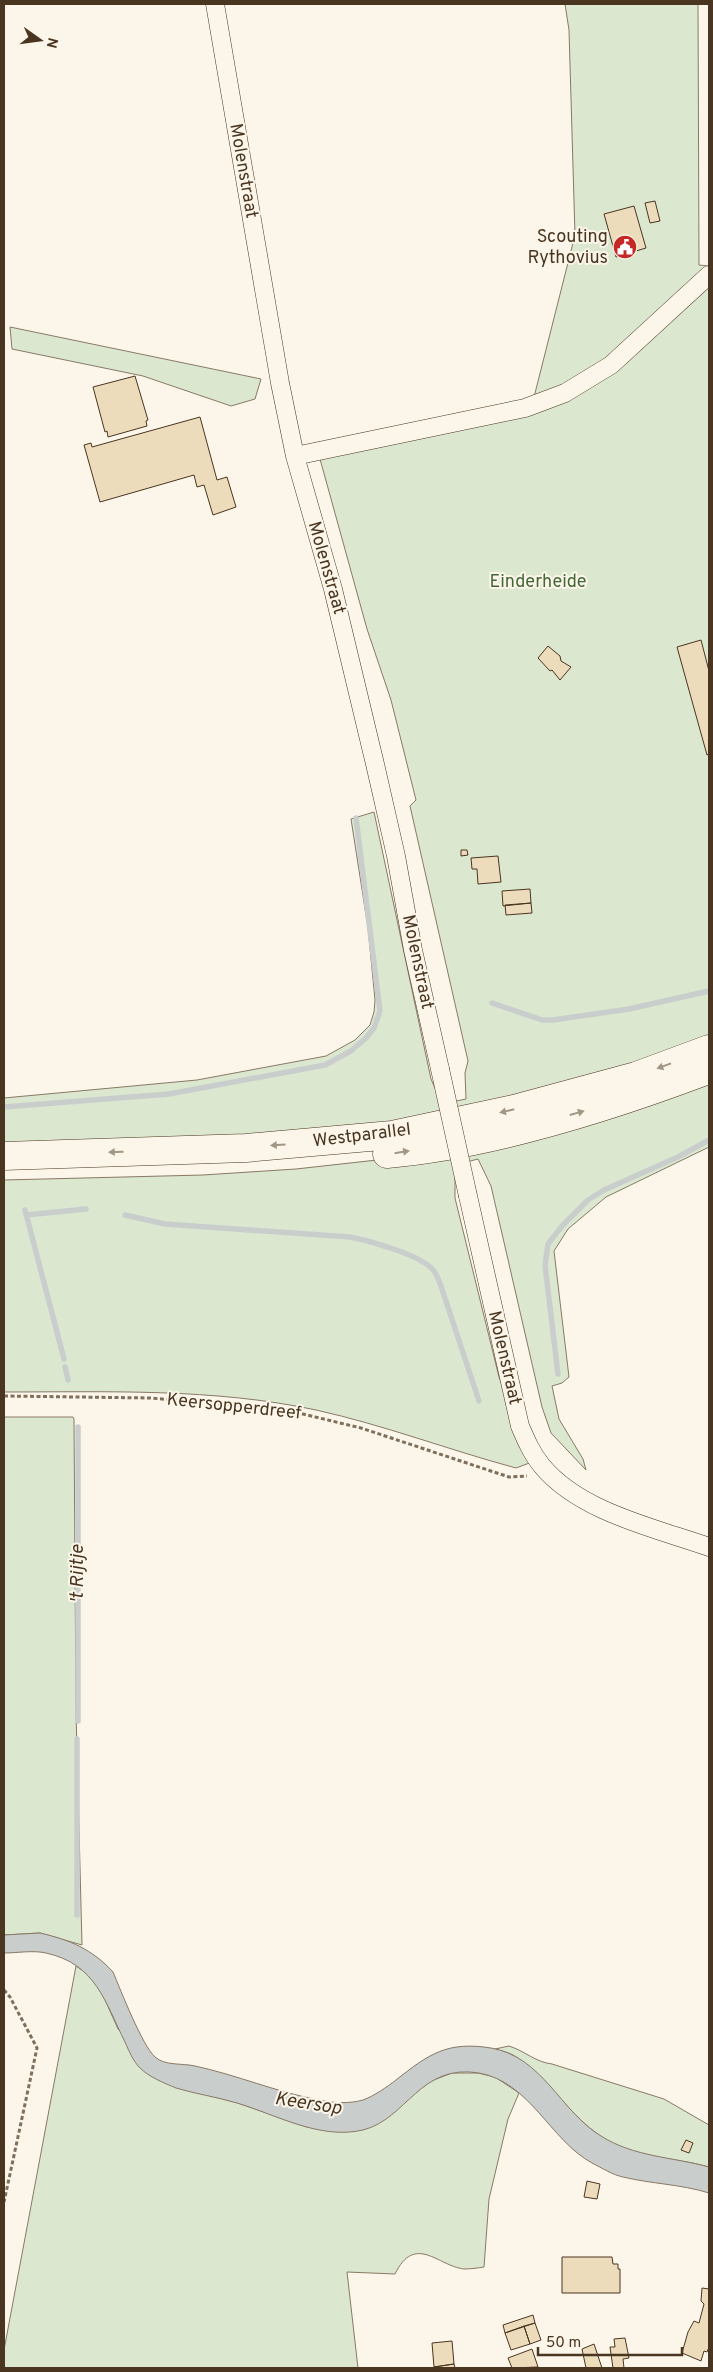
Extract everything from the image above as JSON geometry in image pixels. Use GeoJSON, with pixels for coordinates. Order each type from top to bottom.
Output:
{"type":"FeatureCollection","features":[{"type":"Feature","properties":{"kind":"main road","name":"Westparallel"},"geometry":{"type":"LineString","coordinates":[[4,1156],[246,1148],[392,1135],[523,1107],[636,1076],[709,1049]]}},
{"type":"Feature","properties":{"kind":"main road","name":"Westparallel"},"geometry":{"type":"LineString","coordinates":[[4,1174],[247,1166],[395,1153],[515,1130],[639,1096],[709,1070]]}},
{"type":"Feature","properties":{"kind":"street","name":"Molenstraat"},"geometry":{"type":"LineString","coordinates":[[215,4],[278,373],[295,456],[333,589],[373,754],[396,856],[413,950],[520,1426],[530,1449],[542,1466]]}},
{"type":"Feature","properties":{"kind":"street"},"geometry":{"type":"LineString","coordinates":[[295,456],[525,408],[565,393],[611,366],[709,276]]}},
{"type":"Feature","properties":{"kind":"street"},"geometry":{"type":"LineString","coordinates":[[542,1466],[574,1494],[596,1506],[709,1547]]}},
{"type":"Feature","properties":{"kind":"path","name":"Keersopperdreef"},"geometry":{"type":"LineString","coordinates":[[4,1396],[150,1398],[282,1409],[361,1428],[509,1478],[526,1476],[542,1466]]}},
{"type":"Feature","properties":{"kind":"path"},"geometry":{"type":"LineString","coordinates":[[4,1990],[10,1996],[37,2048],[4,2202]]}},
{"type":"Feature","properties":{"kind":"green space","name":"Einderheide"},"geometry":{"type":"Polygon","coordinates":[[[565,4],[698,4],[699,265],[709,266],[709,1042],[621,1074],[347,1133],[4,1150],[4,1098],[197,1080],[326,1056],[355,1040],[370,1025],[375,1000],[368,928],[351,819],[374,812],[431,1079],[442,1104],[466,1099],[465,1073],[468,1061],[410,806],[416,800],[391,700],[367,629],[320,459],[531,409],[575,235],[569,30],[565,4]]]}},
{"type":"Feature","properties":{"kind":"green space"},"geometry":{"type":"Polygon","coordinates":[[[10,327],[261,379],[255,399],[231,406],[143,376],[12,349],[10,327]]]}},
{"type":"Feature","properties":{"kind":"green space"},"geometry":{"type":"Polygon","coordinates":[[[709,1076],[709,1147],[606,1197],[568,1229],[554,1251],[569,1377],[562,1383],[552,1386],[559,1419],[583,1459],[586,1470],[551,1433],[542,1407],[491,1186],[478,1159],[455,1165],[455,1198],[499,1377],[532,1462],[516,1468],[367,1423],[316,1410],[277,1403],[238,1398],[160,1393],[4,1392],[4,1180],[203,1175],[296,1169],[395,1158],[709,1076]]]}},
{"type":"Feature","properties":{"kind":"green space"},"geometry":{"type":"Polygon","coordinates":[[[4,1417],[73,1417],[74,1419],[76,1712],[82,1945],[40,1933],[4,1935],[4,1417]]]}},
{"type":"Feature","properties":{"kind":"green space"},"geometry":{"type":"Polygon","coordinates":[[[76,1966],[92,1977],[102,1993],[118,2029],[176,2087],[235,2102],[307,2127],[409,2097],[431,2081],[452,2073],[478,2073],[495,2077],[519,2093],[508,2119],[489,2199],[484,2267],[464,2269],[454,2267],[427,2255],[419,2254],[411,2256],[403,2262],[395,2274],[347,2272],[358,2368],[4,2368],[4,2350],[76,1966]]]}},
{"type":"Feature","properties":{"kind":"green space"},"geometry":{"type":"Polygon","coordinates":[[[509,2046],[540,2061],[664,2099],[709,2125],[709,2167],[639,2153],[625,2149],[600,2136],[578,2117],[527,2066],[512,2054],[495,2049],[509,2046]]]}},
{"type":"Feature","properties":{"kind":"water","name":"Keersop"},"geometry":{"type":"Polygon","coordinates":[[[40,1933],[80,1946],[97,1957],[113,1972],[144,2041],[155,2057],[164,2062],[211,2070],[303,2097],[347,2103],[372,2096],[389,2086],[419,2063],[439,2052],[462,2046],[491,2048],[509,2053],[538,2073],[574,2113],[601,2136],[614,2143],[640,2152],[709,2167],[709,2193],[615,2175],[592,2163],[577,2153],[526,2099],[497,2079],[479,2073],[459,2072],[442,2076],[428,2084],[378,2124],[363,2130],[347,2132],[331,2132],[299,2125],[237,2103],[176,2088],[152,2077],[138,2065],[131,2056],[97,1987],[88,1975],[77,1966],[63,1958],[41,1952],[4,1953],[4,1935],[40,1933]]]}},
{"type":"Feature","properties":{"kind":"building"},"geometry":{"type":"Polygon","coordinates":[[[655,201],[660,221],[650,223],[645,203],[655,201]]]}},
{"type":"Feature","properties":{"kind":"building"},"geometry":{"type":"Polygon","coordinates":[[[634,206],[646,248],[616,257],[604,214],[634,206]]]}},
{"type":"Feature","properties":{"kind":"building"},"geometry":{"type":"Polygon","coordinates":[[[135,376],[148,420],[146,421],[147,426],[108,437],[93,387],[135,376]]]}},
{"type":"Feature","properties":{"kind":"building"},"geometry":{"type":"Polygon","coordinates":[[[200,417],[217,480],[227,477],[236,507],[213,515],[204,485],[197,487],[194,475],[100,502],[84,445],[91,443],[92,447],[200,417]]]}},
{"type":"Feature","properties":{"kind":"building"},"geometry":{"type":"Polygon","coordinates":[[[701,640],[709,671],[709,754],[707,755],[677,647],[701,640]]]}},
{"type":"Feature","properties":{"kind":"building"},"geometry":{"type":"Polygon","coordinates":[[[548,646],[560,656],[561,661],[571,667],[560,680],[538,658],[548,646]]]}},
{"type":"Feature","properties":{"kind":"building"},"geometry":{"type":"Polygon","coordinates":[[[461,850],[467,850],[468,855],[461,856],[461,850]]]}},
{"type":"Feature","properties":{"kind":"building"},"geometry":{"type":"Polygon","coordinates":[[[498,856],[501,882],[478,884],[477,869],[472,869],[471,858],[498,856]]]}},
{"type":"Feature","properties":{"kind":"building"},"geometry":{"type":"Polygon","coordinates":[[[530,889],[531,903],[503,906],[502,891],[530,889]]]}},
{"type":"Feature","properties":{"kind":"building"},"geometry":{"type":"Polygon","coordinates":[[[531,903],[532,913],[506,915],[505,905],[531,903]]]}},
{"type":"Feature","properties":{"kind":"building"},"geometry":{"type":"Polygon","coordinates":[[[686,2140],[693,2143],[689,2153],[681,2150],[686,2140]]]}},
{"type":"Feature","properties":{"kind":"building"},"geometry":{"type":"Polygon","coordinates":[[[587,2181],[600,2184],[597,2199],[584,2197],[587,2181]]]}},
{"type":"Feature","properties":{"kind":"building"},"geometry":{"type":"Polygon","coordinates":[[[562,2257],[612,2257],[613,2264],[618,2264],[618,2269],[620,2269],[620,2293],[562,2293],[562,2257]]]}},
{"type":"Feature","properties":{"kind":"building"},"geometry":{"type":"Polygon","coordinates":[[[702,2288],[709,2289],[709,2347],[707,2352],[704,2351],[701,2361],[682,2353],[688,2332],[694,2321],[699,2323],[704,2304],[701,2301],[702,2288]]]}},
{"type":"Feature","properties":{"kind":"building"},"geometry":{"type":"Polygon","coordinates":[[[533,2315],[535,2323],[505,2333],[503,2325],[533,2315]]]}},
{"type":"Feature","properties":{"kind":"building"},"geometry":{"type":"Polygon","coordinates":[[[535,2323],[541,2340],[530,2344],[524,2326],[535,2323]]]}},
{"type":"Feature","properties":{"kind":"building"},"geometry":{"type":"Polygon","coordinates":[[[524,2326],[530,2344],[511,2350],[505,2333],[524,2326]]]}},
{"type":"Feature","properties":{"kind":"building"},"geometry":{"type":"Polygon","coordinates":[[[625,2338],[629,2358],[623,2359],[624,2368],[613,2368],[610,2347],[615,2347],[614,2339],[625,2338]]]}},
{"type":"Feature","properties":{"kind":"building"},"geometry":{"type":"Polygon","coordinates":[[[452,2341],[454,2364],[434,2367],[432,2343],[452,2341]]]}},
{"type":"Feature","properties":{"kind":"building"},"geometry":{"type":"Polygon","coordinates":[[[594,2344],[602,2368],[586,2368],[582,2349],[594,2344]]]}},
{"type":"Feature","properties":{"kind":"building"},"geometry":{"type":"Polygon","coordinates":[[[532,2349],[538,2367],[512,2368],[508,2358],[532,2349]]]}},
{"type":"Feature","properties":{"kind":"building"},"geometry":{"type":"Polygon","coordinates":[[[454,2364],[455,2368],[434,2368],[434,2367],[454,2364]]]}},
{"type":"Feature","properties":{"kind":"waterway"},"geometry":{"type":"LineString","coordinates":[[4,1107],[169,1094],[325,1065],[351,1051],[374,1028],[380,1011],[356,818]]}},
{"type":"Feature","properties":{"kind":"waterway"},"geometry":{"type":"LineString","coordinates":[[492,1003],[542,1020],[553,1020],[629,1009],[709,991]]}},
{"type":"Feature","properties":{"kind":"waterway"},"geometry":{"type":"LineString","coordinates":[[558,1374],[545,1265],[548,1244],[562,1226],[588,1200],[604,1190],[678,1157],[709,1140]]}},
{"type":"Feature","properties":{"kind":"waterway"},"geometry":{"type":"LineString","coordinates":[[26,1215],[86,1209]]}},
{"type":"Feature","properties":{"kind":"waterway","name":"'t Rijtje"},"geometry":{"type":"LineString","coordinates":[[25,1210],[64,1359]]}},
{"type":"Feature","properties":{"kind":"waterway"},"geometry":{"type":"LineString","coordinates":[[125,1215],[165,1224],[350,1237],[382,1245],[419,1260],[428,1265],[438,1278],[479,1401]]}},
{"type":"Feature","properties":{"kind":"waterway","name":"'t Rijtje"},"geometry":{"type":"LineString","coordinates":[[65,1367],[68,1380]]}},
{"type":"Feature","properties":{"kind":"waterway","name":"'t Rijtje"},"geometry":{"type":"LineString","coordinates":[[78,1427],[78,1721]]}},
{"type":"Feature","properties":{"kind":"waterway","name":"'t Rijtje"},"geometry":{"type":"LineString","coordinates":[[77,1739],[77,1915]]}},
{"type":"Feature","properties":{"kind":"place","name":"Scouting Rythovius"},"geometry":{"type":"Point","coordinates":[625,247]}}]}
